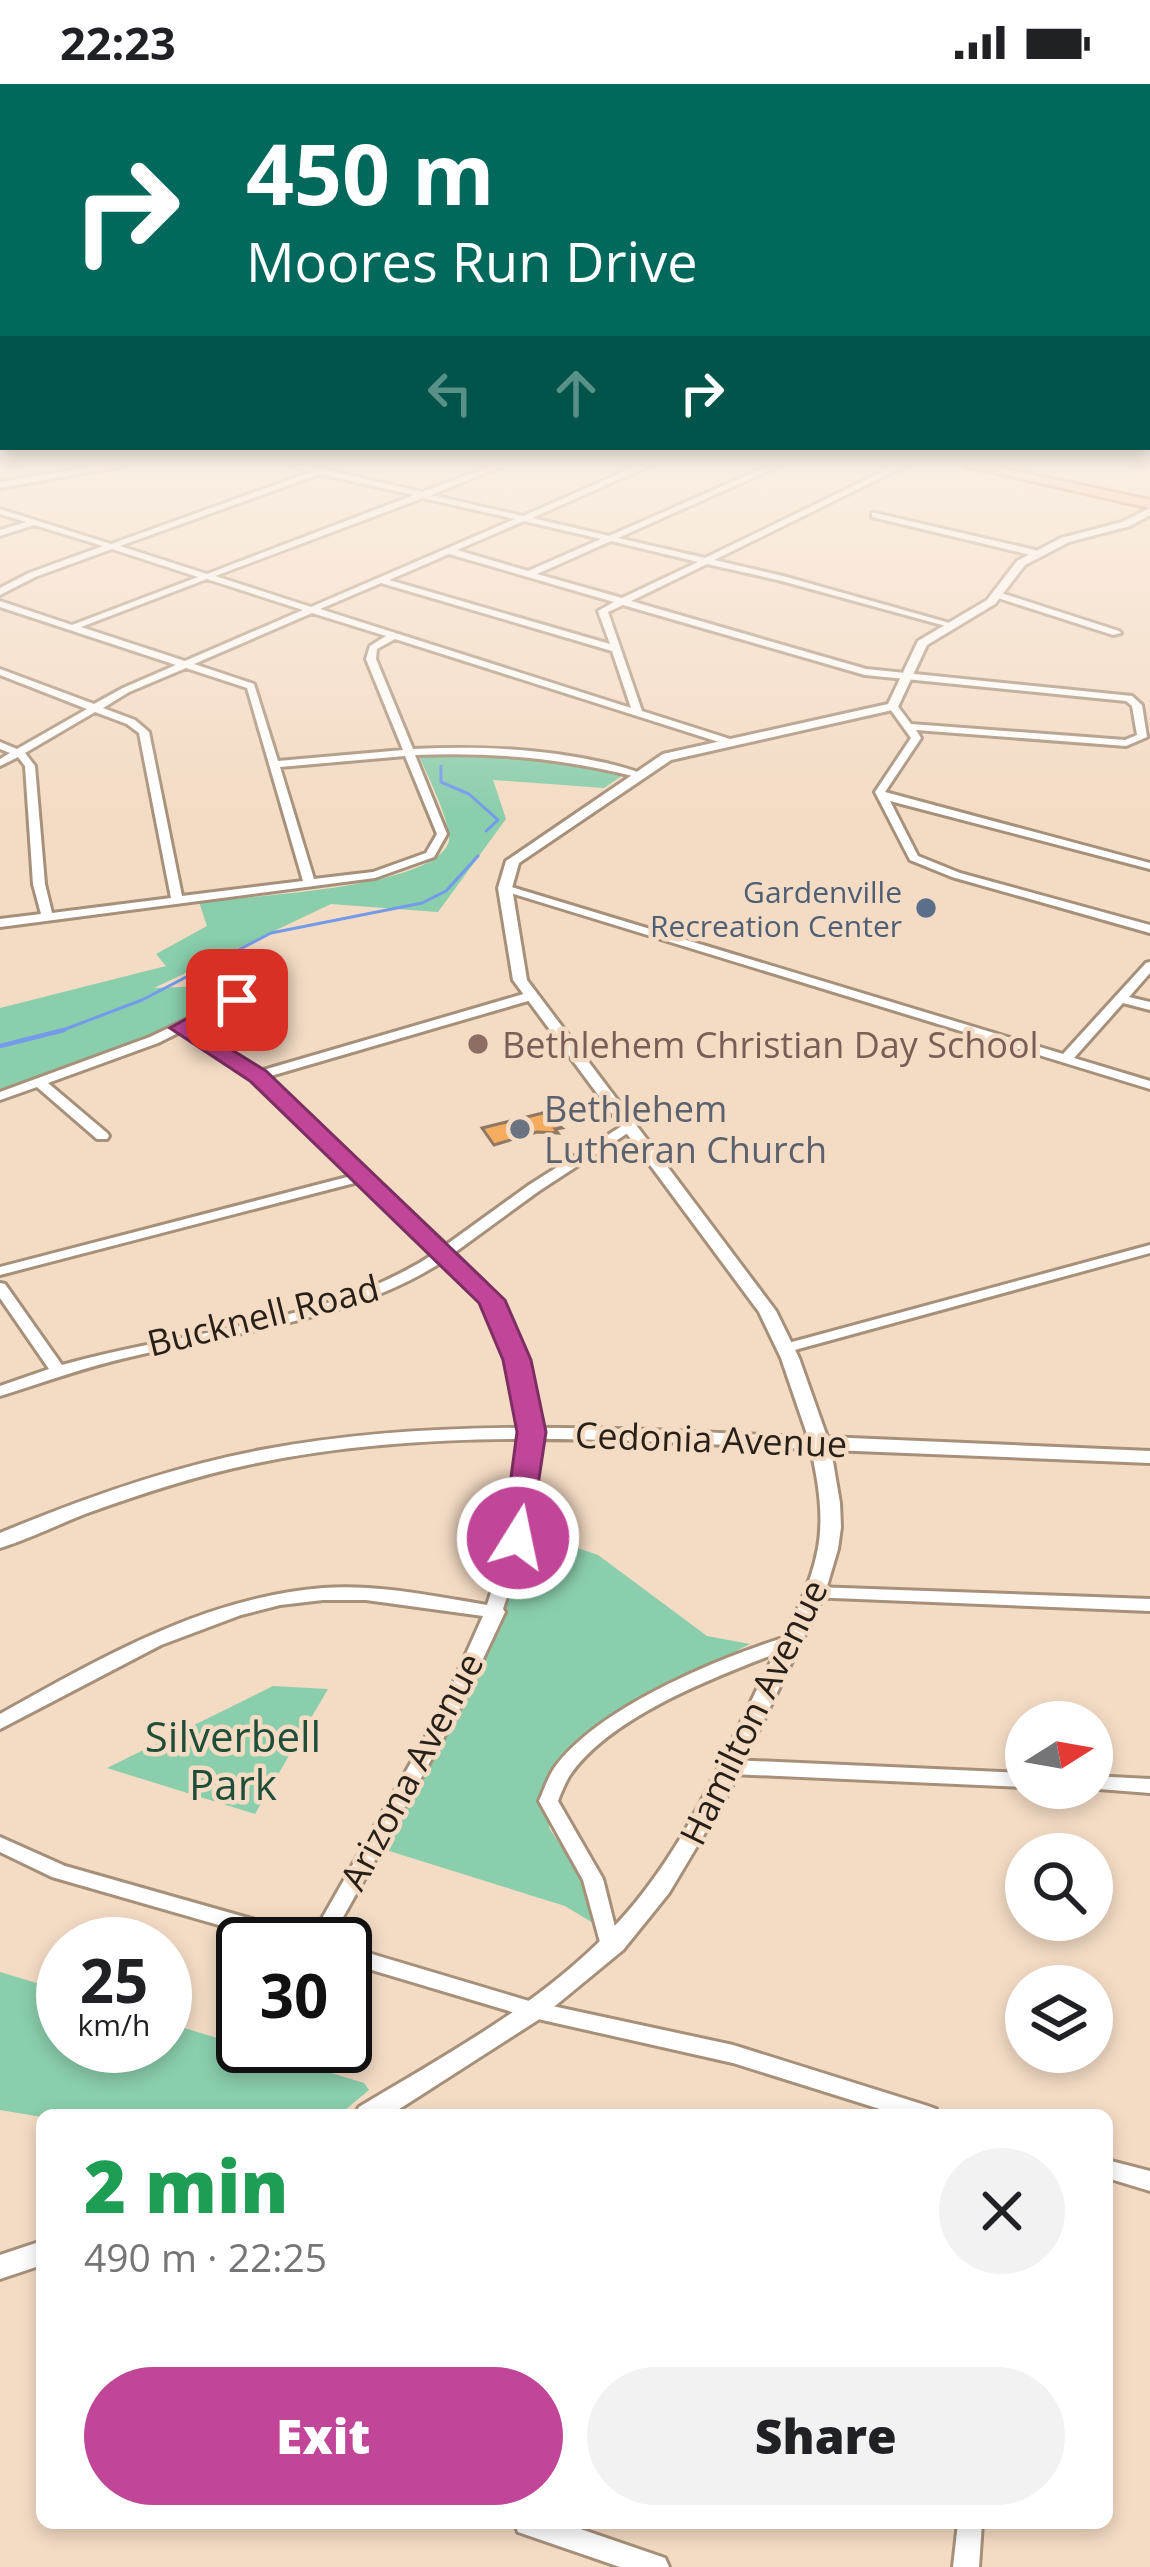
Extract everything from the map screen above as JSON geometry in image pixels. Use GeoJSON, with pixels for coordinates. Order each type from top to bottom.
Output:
{"type":"FeatureCollection","features":[{"type":"Feature","properties":{"kind":"street"},"geometry":{"type":"LineString","coordinates":[[74,626],[196,582]]}},
{"type":"Feature","properties":{"kind":"street"},"geometry":{"type":"LineString","coordinates":[[224,582],[726,741]]}},
{"type":"Feature","properties":{"kind":"street"},"geometry":{"type":"LineString","coordinates":[[0,764],[95,708],[190,662],[382,582]]}},
{"type":"Feature","properties":{"kind":"street"},"geometry":{"type":"LineString","coordinates":[[387,582],[613,648]]}},
{"type":"Feature","properties":{"kind":"street"},"geometry":{"type":"LineString","coordinates":[[555,582],[854,670],[1120,696],[1136,702],[1142,737],[1137,743],[1118,743],[913,728]]}},
{"type":"Feature","properties":{"kind":"street"},"geometry":{"type":"LineString","coordinates":[[638,713],[602,614],[658,582]]}},
{"type":"Feature","properties":{"kind":"street"},"geometry":{"type":"LineString","coordinates":[[784,582],[950,626]]}},
{"type":"Feature","properties":{"kind":"street"},"geometry":{"type":"LineString","coordinates":[[893,706],[922,644],[998,596],[1010,582]]}},
{"type":"Feature","properties":{"kind":"street"},"geometry":{"type":"LineString","coordinates":[[998,596],[1115,633]]}},
{"type":"Feature","properties":{"kind":"street"},"geometry":{"type":"LineString","coordinates":[[0,604],[190,662],[251,686],[310,884]]}},
{"type":"Feature","properties":{"kind":"street"},"geometry":{"type":"LineString","coordinates":[[0,922],[310,884],[406,867],[435,851],[442,834],[371,659],[373,648],[393,636]]}},
{"type":"Feature","properties":{"kind":"street"},"geometry":{"type":"LineString","coordinates":[[0,672],[131,722],[146,738],[177,900]]}},
{"type":"Feature","properties":{"kind":"street"},"geometry":{"type":"LineString","coordinates":[[893,706],[916,738],[910,754],[882,784],[881,795],[908,851],[921,862],[1150,929]]}},
{"type":"Feature","properties":{"kind":"street"},"geometry":{"type":"LineString","coordinates":[[893,706],[680,752],[637,774],[518,856],[505,888],[1150,1085]]}},
{"type":"Feature","properties":{"kind":"street"},"geometry":{"type":"LineString","coordinates":[[0,746],[19,753],[30,766],[39,884],[47,917]]}},
{"type":"Feature","properties":{"kind":"street"},"geometry":{"type":"LineString","coordinates":[[277,764],[409,753],[542,750],[637,774]]}},
{"type":"Feature","properties":{"kind":"street"},"geometry":{"type":"LineString","coordinates":[[881,795],[1150,866]]}},
{"type":"Feature","properties":{"kind":"street","name":"Hamilton Avenue"},"geometry":{"type":"LineString","coordinates":[[377,2109],[529,2008],[610,1947],[676,1869],[815,1593],[831,1527],[827,1483],[786,1348],[754,1292],[532,996],[514,962],[505,888]]}},
{"type":"Feature","properties":{"kind":"street"},"geometry":{"type":"LineString","coordinates":[[1066,1059],[1150,966]]}},
{"type":"Feature","properties":{"kind":"street"},"geometry":{"type":"LineString","coordinates":[[0,1096],[182,1028],[244,996]]}},
{"type":"Feature","properties":{"kind":"street"},"geometry":{"type":"LineString","coordinates":[[258,1076],[532,996]]}},
{"type":"Feature","properties":{"kind":"street"},"geometry":{"type":"LineString","coordinates":[[1121,999],[1150,1006]]}},
{"type":"Feature","properties":{"kind":"street","name":"Arizona Avenue"},"geometry":{"type":"LineString","coordinates":[[182,1028],[258,1076],[478,1283],[502,1322],[517,1360],[532,1432],[518,1538],[496,1612],[330,1917]]}},
{"type":"Feature","properties":{"kind":"street"},"geometry":{"type":"LineString","coordinates":[[40,1082],[102,1136]]}},
{"type":"Feature","properties":{"kind":"street","name":"Bucknell Road"},"geometry":{"type":"LineString","coordinates":[[0,1391],[56,1368],[346,1300],[447,1254],[523,1196],[630,1127]]}},
{"type":"Feature","properties":{"kind":"street"},"geometry":{"type":"LineString","coordinates":[[0,1271],[366,1176]]}},
{"type":"Feature","properties":{"kind":"street"},"geometry":{"type":"LineString","coordinates":[[786,1348],[1150,1249]]}},
{"type":"Feature","properties":{"kind":"street"},"geometry":{"type":"LineString","coordinates":[[0,1287],[56,1368]]}},
{"type":"Feature","properties":{"kind":"street","name":"Cedonia Avenue"},"geometry":{"type":"LineString","coordinates":[[0,1541],[110,1496],[245,1459],[405,1436],[532,1432],[1150,1456]]}},
{"type":"Feature","properties":{"kind":"street"},"geometry":{"type":"LineString","coordinates":[[815,1593],[1150,1605]]}},
{"type":"Feature","properties":{"kind":"street"},"geometry":{"type":"LineString","coordinates":[[0,1722],[125,1655],[291,1599],[383,1595],[496,1612]]}},
{"type":"Feature","properties":{"kind":"street"},"geometry":{"type":"LineString","coordinates":[[610,1947],[593,1880],[548,1802],[558,1776],[629,1717],[722,1667],[792,1641]]}},
{"type":"Feature","properties":{"kind":"street"},"geometry":{"type":"LineString","coordinates":[[731,1767],[1005,1779]]}},
{"type":"Feature","properties":{"kind":"street"},"geometry":{"type":"LineString","coordinates":[[1113,1785],[1150,1786]]}},
{"type":"Feature","properties":{"kind":"street"},"geometry":{"type":"LineString","coordinates":[[0,1844],[58,1872],[219,1917]]}},
{"type":"Feature","properties":{"kind":"street"},"geometry":{"type":"LineString","coordinates":[[372,1962],[529,2008],[734,2054],[909,2109]]}},
{"type":"Feature","properties":{"kind":"street"},"geometry":{"type":"LineString","coordinates":[[1113,2171],[1150,2181]]}},
{"type":"Feature","properties":{"kind":"street"},"geometry":{"type":"LineString","coordinates":[[0,2267],[36,2255]]}},
{"type":"Feature","properties":{"kind":"street"},"geometry":{"type":"LineString","coordinates":[[545,2529],[656,2567]]}},
{"type":"Feature","properties":{"kind":"street"},"geometry":{"type":"LineString","coordinates":[[966,2567],[969,2529]]}},
{"type":"Feature","properties":{"kind":"green space"},"geometry":{"type":"Polygon","coordinates":[[[509,751],[623,775],[604,788],[493,780],[506,819],[438,912],[331,904],[154,988],[266,984],[152,1035],[0,1089],[0,1008],[166,966],[156,954],[207,926],[199,902],[373,881],[434,859],[449,837],[419,756],[509,751]]]}},
{"type":"Feature","properties":{"kind":"green space"},"geometry":{"type":"Polygon","coordinates":[[[531,1532],[598,1555],[707,1636],[750,1644],[695,1672],[653,1708],[591,1735],[558,1766],[549,1828],[587,1883],[598,1926],[565,1906],[386,1850],[531,1532]]]}},
{"type":"Feature","properties":{"kind":"green space","name":"Silverbell Park"},"geometry":{"type":"Polygon","coordinates":[[[273,1686],[328,1689],[255,1814],[107,1768],[273,1686]]]}},
{"type":"Feature","properties":{"kind":"green space"},"geometry":{"type":"Polygon","coordinates":[[[0,1972],[36,1983],[36,2073],[192,2073],[192,2030],[216,2038],[216,2073],[331,2073],[364,2083],[369,2090],[346,2109],[36,2109],[36,2116],[0,2110],[0,1972]]]}},
{"type":"Feature","properties":{"kind":"building","name":"Bethlehem Lutheran Church"},"geometry":{"type":"Polygon","coordinates":[[[543,1113],[562,1128],[555,1129],[558,1133],[537,1132],[494,1145],[482,1128],[543,1113]]]}},
{"type":"Feature","properties":{"kind":"waterway"},"geometry":{"type":"LineString","coordinates":[[441,766],[441,782],[469,794],[498,820],[486,831]]}},
{"type":"Feature","properties":{"kind":"waterway"},"geometry":{"type":"LineString","coordinates":[[61,1031],[142,1000],[271,933],[422,903],[446,891],[478,856]]}},
{"type":"Feature","properties":{"kind":"waterway"},"geometry":{"type":"LineString","coordinates":[[0,1046],[61,1031]]}},
{"type":"Feature","properties":{"kind":"waterway"},"geometry":{"type":"LineString","coordinates":[[55,1033],[61,1031]]}},
{"type":"Feature","properties":{"kind":"place","name":"Gardenville Recreation Center"},"geometry":{"type":"Point","coordinates":[926,908]}},
{"type":"Feature","properties":{"kind":"place","name":"Bethlehem Christian Day School"},"geometry":{"type":"Point","coordinates":[478,1044]}},
{"type":"Feature","properties":{"kind":"place","name":"Bethlehem Lutheran Church"},"geometry":{"type":"Point","coordinates":[520,1129]}},
{"type":"Feature","properties":{"kind":"route"},"geometry":{"type":"LineString","coordinates":[[237,1000],[182,1028],[258,1076],[491,1300],[517,1360],[532,1432],[518,1538]]}}]}
